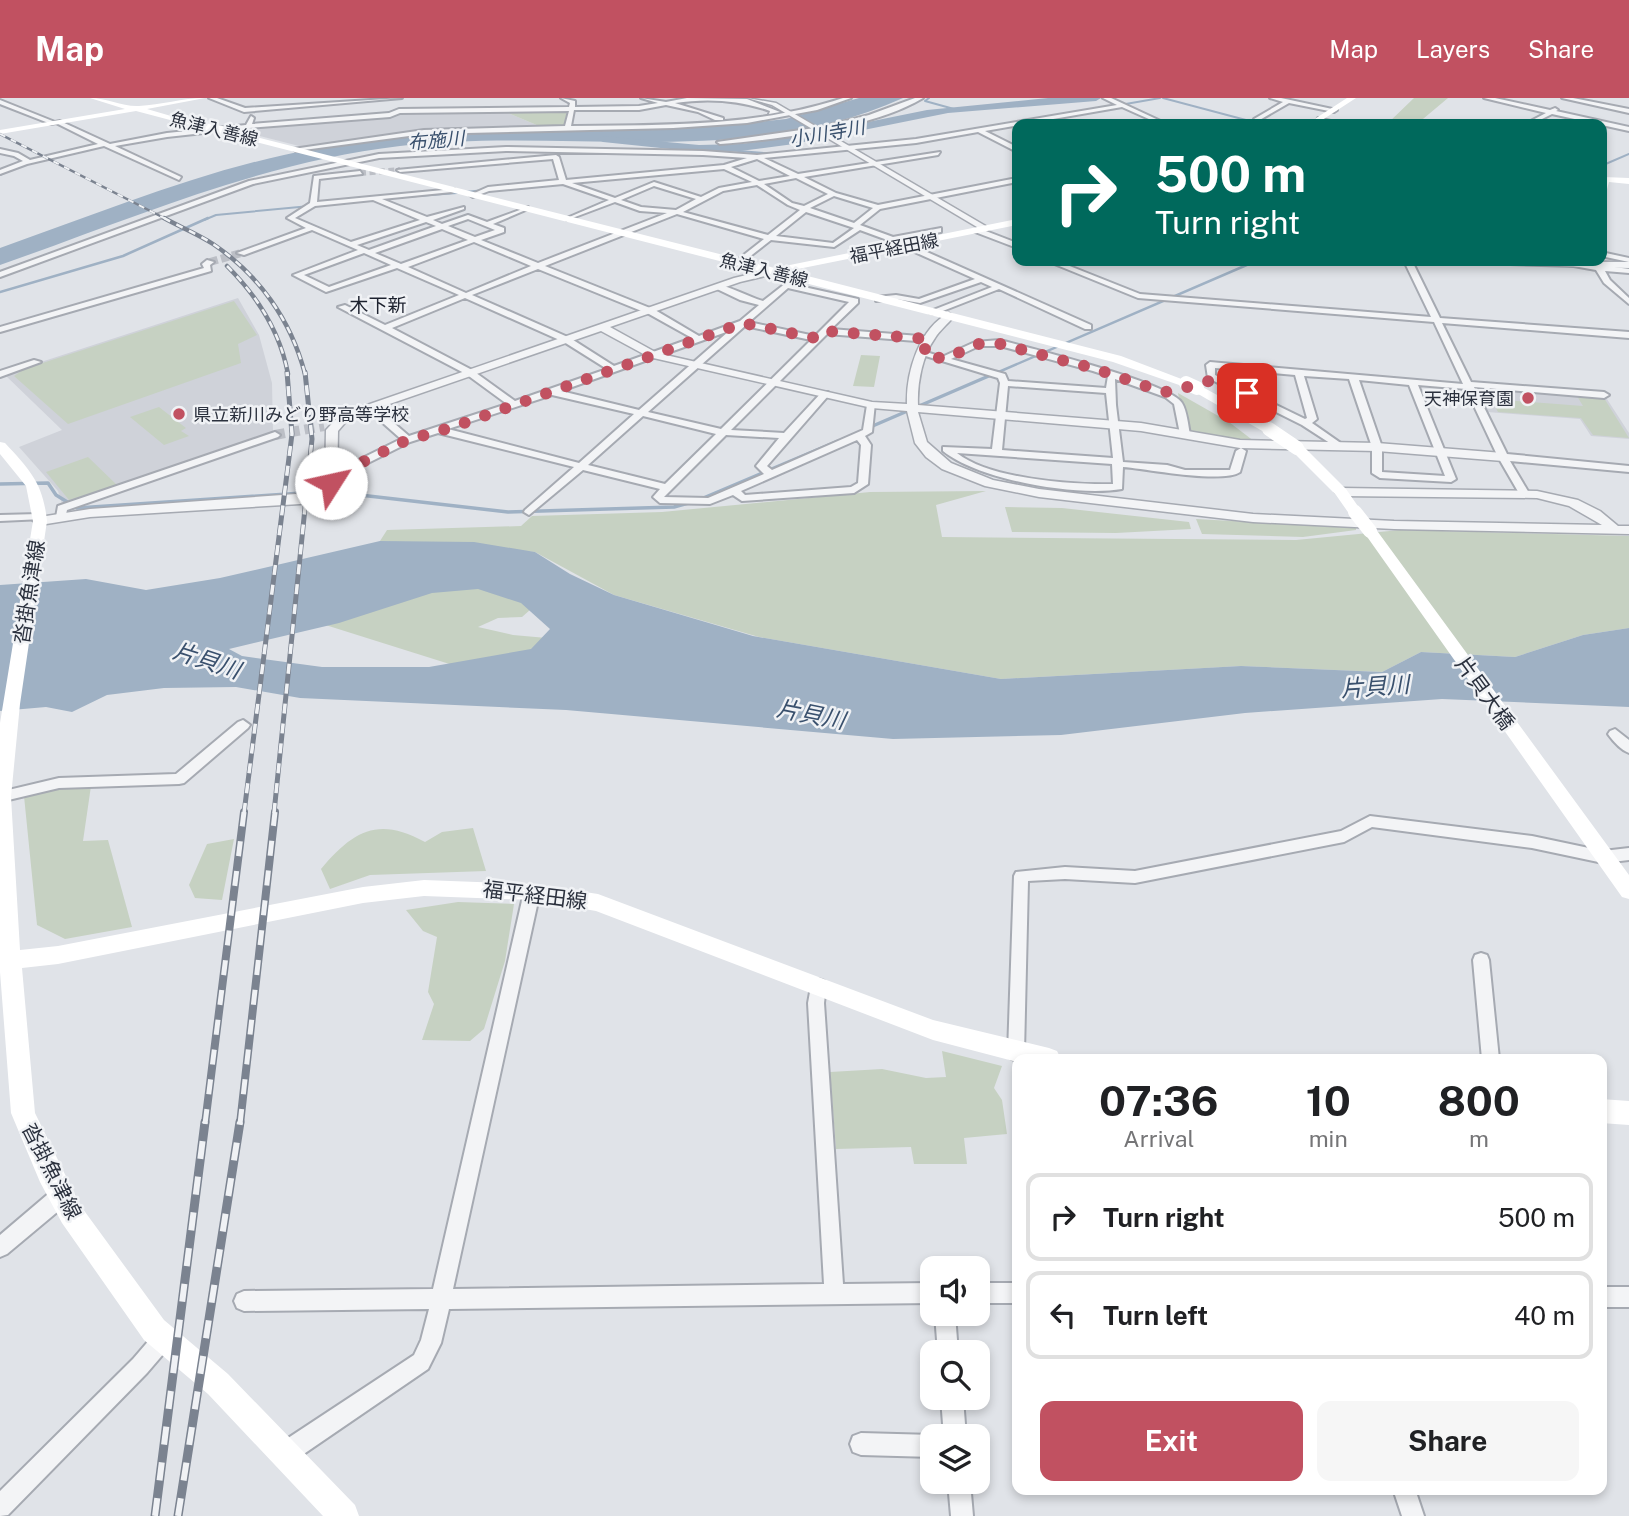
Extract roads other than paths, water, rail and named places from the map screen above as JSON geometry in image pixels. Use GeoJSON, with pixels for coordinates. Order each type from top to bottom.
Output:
{"type":"FeatureCollection","features":[{"type":"Feature","properties":{"kind":"main road","name":"魚津入善線"},"geometry":{"type":"LineString","coordinates":[[94,98],[1049,341],[1191,386],[1269,429],[1297,448],[1341,492],[1374,537]]}},
{"type":"Feature","properties":{"kind":"main road"},"geometry":{"type":"LineString","coordinates":[[0,132],[201,98]]}},
{"type":"Feature","properties":{"kind":"main road"},"geometry":{"type":"LineString","coordinates":[[1319,119],[1352,98]]}},
{"type":"Feature","properties":{"kind":"main road"},"geometry":{"type":"LineString","coordinates":[[1607,176],[1629,181]]}},
{"type":"Feature","properties":{"kind":"main road","name":"福平経田線"},"geometry":{"type":"LineString","coordinates":[[771,272],[1012,223]]}},
{"type":"Feature","properties":{"kind":"main road","name":"沓掛魚津線"},"geometry":{"type":"LineString","coordinates":[[0,446],[25,470],[38,491],[40,519],[11,704],[1,797],[5,961],[23,1113],[71,1214],[154,1330],[218,1384],[344,1516]]}},
{"type":"Feature","properties":{"kind":"main road","name":"片貝大橋"},"geometry":{"type":"LineString","coordinates":[[1374,537],[1598,850]]}},
{"type":"Feature","properties":{"kind":"main road"},"geometry":{"type":"LineString","coordinates":[[1598,850],[1629,891]]}},
{"type":"Feature","properties":{"kind":"main road","name":"福平経田線"},"geometry":{"type":"LineString","coordinates":[[5,961],[58,955],[363,895],[424,888],[532,892],[598,903],[933,1030],[1025,1054]]}},
{"type":"Feature","properties":{"kind":"main road"},"geometry":{"type":"LineString","coordinates":[[1607,1111],[1629,1113]]}},
{"type":"Feature","properties":{"kind":"street"},"geometry":{"type":"LineString","coordinates":[[212,98],[244,110],[399,98]]}},
{"type":"Feature","properties":{"kind":"street"},"geometry":{"type":"LineString","coordinates":[[564,98],[573,102],[568,127]]}},
{"type":"Feature","properties":{"kind":"street"},"geometry":{"type":"LineString","coordinates":[[644,98],[700,111],[721,119]]}},
{"type":"Feature","properties":{"kind":"street"},"geometry":{"type":"LineString","coordinates":[[23,163],[167,135],[390,115],[399,111],[639,108],[696,98],[747,101],[777,112],[721,119],[568,127]]}},
{"type":"Feature","properties":{"kind":"street"},"geometry":{"type":"LineString","coordinates":[[750,98],[774,104],[981,229],[1012,244]]}},
{"type":"Feature","properties":{"kind":"street"},"geometry":{"type":"LineString","coordinates":[[297,150],[397,134],[457,130],[720,122],[792,115],[848,98]]}},
{"type":"Feature","properties":{"kind":"street"},"geometry":{"type":"LineString","coordinates":[[883,111],[911,98]]}},
{"type":"Feature","properties":{"kind":"street"},"geometry":{"type":"LineString","coordinates":[[720,142],[854,123],[920,98]]}},
{"type":"Feature","properties":{"kind":"street"},"geometry":{"type":"LineString","coordinates":[[1106,99],[1116,98]]}},
{"type":"Feature","properties":{"kind":"street"},"geometry":{"type":"LineString","coordinates":[[1273,98],[1334,110]]}},
{"type":"Feature","properties":{"kind":"street"},"geometry":{"type":"LineString","coordinates":[[1487,98],[1583,119]]}},
{"type":"Feature","properties":{"kind":"street"},"geometry":{"type":"LineString","coordinates":[[1565,98],[1629,111]]}},
{"type":"Feature","properties":{"kind":"street"},"geometry":{"type":"LineString","coordinates":[[1106,99],[1152,119]]}},
{"type":"Feature","properties":{"kind":"street"},"geometry":{"type":"LineString","coordinates":[[1538,119],[1576,99]]}},
{"type":"Feature","properties":{"kind":"street"},"geometry":{"type":"LineString","coordinates":[[572,108],[611,104],[622,100]]}},
{"type":"Feature","properties":{"kind":"street"},"geometry":{"type":"LineString","coordinates":[[365,101],[376,111]]}},
{"type":"Feature","properties":{"kind":"street"},"geometry":{"type":"LineString","coordinates":[[1258,119],[1287,101]]}},
{"type":"Feature","properties":{"kind":"street"},"geometry":{"type":"LineString","coordinates":[[0,102],[55,123],[179,178]]}},
{"type":"Feature","properties":{"kind":"street"},"geometry":{"type":"LineString","coordinates":[[1550,103],[1562,106]]}},
{"type":"Feature","properties":{"kind":"street"},"geometry":{"type":"LineString","coordinates":[[1043,119],[1121,106]]}},
{"type":"Feature","properties":{"kind":"street"},"geometry":{"type":"LineString","coordinates":[[249,126],[253,109]]}},
{"type":"Feature","properties":{"kind":"street"},"geometry":{"type":"LineString","coordinates":[[966,124],[1012,147]]}},
{"type":"Feature","properties":{"kind":"street"},"geometry":{"type":"LineString","coordinates":[[474,195],[488,188],[725,167],[757,158],[916,141],[1012,124]]}},
{"type":"Feature","properties":{"kind":"street"},"geometry":{"type":"LineString","coordinates":[[1607,124],[1629,129]]}},
{"type":"Feature","properties":{"kind":"street"},"geometry":{"type":"LineString","coordinates":[[0,275],[222,192],[274,176],[343,162],[422,152],[506,149],[704,153],[757,158],[834,194],[878,207],[1012,184]]}},
{"type":"Feature","properties":{"kind":"street"},"geometry":{"type":"LineString","coordinates":[[0,151],[16,154],[28,162],[0,172]]}},
{"type":"Feature","properties":{"kind":"street"},"geometry":{"type":"LineString","coordinates":[[385,328],[677,212],[721,189],[758,185],[938,152]]}},
{"type":"Feature","properties":{"kind":"street"},"geometry":{"type":"LineString","coordinates":[[400,170],[556,157],[563,182]]}},
{"type":"Feature","properties":{"kind":"street"},"geometry":{"type":"LineString","coordinates":[[725,167],[749,177],[782,200],[893,239],[1088,327]]}},
{"type":"Feature","properties":{"kind":"street"},"geometry":{"type":"LineString","coordinates":[[282,180],[360,173]]}},
{"type":"Feature","properties":{"kind":"street"},"geometry":{"type":"LineString","coordinates":[[313,204],[316,177]]}},
{"type":"Feature","properties":{"kind":"street"},"geometry":{"type":"LineString","coordinates":[[563,182],[640,209],[677,212],[770,238],[834,245],[878,207]]}},
{"type":"Feature","properties":{"kind":"street"},"geometry":{"type":"LineString","coordinates":[[569,219],[654,184],[702,199]]}},
{"type":"Feature","properties":{"kind":"street"},"geometry":{"type":"LineString","coordinates":[[1008,187],[1012,185]]}},
{"type":"Feature","properties":{"kind":"street"},"geometry":{"type":"LineString","coordinates":[[452,190],[313,204],[290,218],[567,340],[613,369]]}},
{"type":"Feature","properties":{"kind":"street"},"geometry":{"type":"LineString","coordinates":[[739,263],[805,209],[834,194]]}},
{"type":"Feature","properties":{"kind":"street"},"geometry":{"type":"LineString","coordinates":[[376,198],[376,201],[652,312],[699,339]]}},
{"type":"Feature","properties":{"kind":"street"},"geometry":{"type":"LineString","coordinates":[[350,245],[462,208]]}},
{"type":"Feature","properties":{"kind":"street"},"geometry":{"type":"LineString","coordinates":[[487,224],[526,208]]}},
{"type":"Feature","properties":{"kind":"street"},"geometry":{"type":"LineString","coordinates":[[468,217],[501,230],[329,290],[297,275],[440,227],[468,217]]}},
{"type":"Feature","properties":{"kind":"street"},"geometry":{"type":"LineString","coordinates":[[241,253],[312,228]]}},
{"type":"Feature","properties":{"kind":"street"},"geometry":{"type":"LineString","coordinates":[[893,239],[938,230]]}},
{"type":"Feature","properties":{"kind":"street"},"geometry":{"type":"LineString","coordinates":[[1607,256],[1629,262]]}},
{"type":"Feature","properties":{"kind":"street"},"geometry":{"type":"LineString","coordinates":[[0,330],[208,269],[206,264],[210,262]]}},
{"type":"Feature","properties":{"kind":"street"},"geometry":{"type":"LineString","coordinates":[[1607,262],[1629,262]]}},
{"type":"Feature","properties":{"kind":"street"},"geometry":{"type":"LineString","coordinates":[[1063,266],[1138,296],[1629,335]]}},
{"type":"Feature","properties":{"kind":"street"},"geometry":{"type":"LineString","coordinates":[[1410,266],[1503,457],[1524,493]]}},
{"type":"Feature","properties":{"kind":"street"},"geometry":{"type":"LineString","coordinates":[[1588,266],[1629,271]]}},
{"type":"Feature","properties":{"kind":"street"},"geometry":{"type":"LineString","coordinates":[[1600,268],[1607,281],[1629,303]]}},
{"type":"Feature","properties":{"kind":"street"},"geometry":{"type":"LineString","coordinates":[[0,518],[40,519],[315,496],[331,483],[330,425],[345,416],[720,287],[771,272]]}},
{"type":"Feature","properties":{"kind":"street"},"geometry":{"type":"LineString","coordinates":[[879,299],[896,297],[920,302],[981,279]]}},
{"type":"Feature","properties":{"kind":"street"},"geometry":{"type":"LineString","coordinates":[[529,512],[786,285],[855,301],[658,497],[660,500],[710,500],[867,432],[872,405]]}},
{"type":"Feature","properties":{"kind":"street"},"geometry":{"type":"LineString","coordinates":[[720,287],[743,298],[765,304]]}},
{"type":"Feature","properties":{"kind":"street"},"geometry":{"type":"LineString","coordinates":[[932,312],[998,287]]}},
{"type":"Feature","properties":{"kind":"street"},"geometry":{"type":"LineString","coordinates":[[342,307],[469,372],[514,405]]}},
{"type":"Feature","properties":{"kind":"street"},"geometry":{"type":"LineString","coordinates":[[949,316],[929,339],[923,354],[911,409],[915,436],[930,455],[951,468],[987,482],[1037,493],[1251,518],[1622,530]]}},
{"type":"Feature","properties":{"kind":"street"},"geometry":{"type":"LineString","coordinates":[[330,478],[407,440],[552,392],[743,323],[815,338]]}},
{"type":"Feature","properties":{"kind":"street"},"geometry":{"type":"LineString","coordinates":[[604,328],[653,355],[872,405],[1115,425],[1240,444],[1377,447],[1629,469]]}},
{"type":"Feature","properties":{"kind":"street"},"geometry":{"type":"LineString","coordinates":[[824,331],[929,339]]}},
{"type":"Feature","properties":{"kind":"street"},"geometry":{"type":"LineString","coordinates":[[944,359],[978,344],[1000,344],[1168,392],[1217,379]]}},
{"type":"Feature","properties":{"kind":"street"},"geometry":{"type":"LineString","coordinates":[[923,354],[1002,376],[1004,383],[997,452]]}},
{"type":"Feature","properties":{"kind":"street"},"geometry":{"type":"LineString","coordinates":[[0,374],[37,362]]}},
{"type":"Feature","properties":{"kind":"street"},"geometry":{"type":"LineString","coordinates":[[1339,446],[1305,423],[1211,376],[1210,365],[1604,395]]}},
{"type":"Feature","properties":{"kind":"street"},"geometry":{"type":"LineString","coordinates":[[1299,373],[1312,419],[1305,423]]}},
{"type":"Feature","properties":{"kind":"street"},"geometry":{"type":"LineString","coordinates":[[1116,375],[1111,377],[1110,391],[1115,425],[1117,463],[1118,487],[1099,489],[992,474],[951,456],[946,449],[997,452],[1117,463],[1167,468],[1185,473],[1235,472],[1241,451]]}},
{"type":"Feature","properties":{"kind":"street"},"geometry":{"type":"LineString","coordinates":[[1353,377],[1377,447],[1377,473],[1384,476],[1451,479],[1412,382]]}},
{"type":"Feature","properties":{"kind":"street"},"geometry":{"type":"LineString","coordinates":[[1004,383],[1110,391]]}},
{"type":"Feature","properties":{"kind":"street"},"geometry":{"type":"LineString","coordinates":[[1157,390],[1178,403],[1185,434]]}},
{"type":"Feature","properties":{"kind":"street"},"geometry":{"type":"LineString","coordinates":[[552,392],[722,432],[786,436]]}},
{"type":"Feature","properties":{"kind":"street"},"geometry":{"type":"LineString","coordinates":[[770,474],[761,466],[825,394]]}},
{"type":"Feature","properties":{"kind":"street"},"geometry":{"type":"LineString","coordinates":[[370,407],[407,440]]}},
{"type":"Feature","properties":{"kind":"street"},"geometry":{"type":"LineString","coordinates":[[438,430],[667,488]]}},
{"type":"Feature","properties":{"kind":"street"},"geometry":{"type":"LineString","coordinates":[[61,517],[62,508],[275,435]]}},
{"type":"Feature","properties":{"kind":"street"},"geometry":{"type":"LineString","coordinates":[[734,490],[742,498],[854,490],[863,484],[866,445],[859,435]]}},
{"type":"Feature","properties":{"kind":"street"},"geometry":{"type":"LineString","coordinates":[[1341,492],[1524,493],[1574,501],[1622,530]]}},
{"type":"Feature","properties":{"kind":"street"},"geometry":{"type":"LineString","coordinates":[[1,797],[59,783],[179,779],[243,725]]}},
{"type":"Feature","properties":{"kind":"street"},"geometry":{"type":"LineString","coordinates":[[1629,732],[1615,734],[1629,748]]}},
{"type":"Feature","properties":{"kind":"street"},"geometry":{"type":"LineString","coordinates":[[1016,1052],[1021,876],[1065,873],[1135,877],[1344,836],[1370,821],[1629,854]]}},
{"type":"Feature","properties":{"kind":"street"},"geometry":{"type":"LineString","coordinates":[[284,1454],[421,1362],[431,1343],[532,892]]}},
{"type":"Feature","properties":{"kind":"street"},"geometry":{"type":"LineString","coordinates":[[1481,960],[1490,1054]]}},
{"type":"Feature","properties":{"kind":"street"},"geometry":{"type":"LineString","coordinates":[[818,986],[816,1003],[834,1294]]}},
{"type":"Feature","properties":{"kind":"street"},"geometry":{"type":"LineString","coordinates":[[0,1247],[61,1196]]}},
{"type":"Feature","properties":{"kind":"street"},"geometry":{"type":"LineString","coordinates":[[244,1301],[920,1293]]}},
{"type":"Feature","properties":{"kind":"street"},"geometry":{"type":"LineString","coordinates":[[990,1293],[1012,1293]]}},
{"type":"Feature","properties":{"kind":"street"},"geometry":{"type":"LineString","coordinates":[[1607,1297],[1629,1297]]}},
{"type":"Feature","properties":{"kind":"street"},"geometry":{"type":"LineString","coordinates":[[0,1507],[140,1366],[164,1338]]}},
{"type":"Feature","properties":{"kind":"street"},"geometry":{"type":"LineString","coordinates":[[861,1444],[920,1446]]}},
{"type":"Feature","properties":{"kind":"street"},"geometry":{"type":"LineString","coordinates":[[960,1494],[962,1516]]}},
{"type":"Feature","properties":{"kind":"street"},"geometry":{"type":"LineString","coordinates":[[1406,1495],[1413,1516]]}},
{"type":"Feature","properties":{"kind":"water","name":"布施川"},"geometry":{"type":"Polygon","coordinates":[[[859,98],[903,98],[843,120],[782,133],[719,140],[463,141],[400,146],[348,154],[297,165],[197,194],[0,265],[0,248],[195,179],[234,167],[314,149],[433,136],[749,123],[786,119],[859,98]]]}},
{"type":"Feature","properties":{"kind":"water","name":"片貝川"},"geometry":{"type":"Polygon","coordinates":[[[380,541],[474,542],[535,552],[570,574],[614,595],[753,636],[1001,679],[1241,666],[1382,672],[1421,652],[1515,657],[1583,635],[1629,628],[1629,707],[1442,699],[1245,713],[1061,735],[893,739],[566,710],[300,698],[236,687],[164,688],[107,695],[72,712],[46,707],[0,711],[0,585],[86,579],[146,590],[220,578],[380,541]],[[478,589],[432,593],[339,623],[229,649],[242,656],[322,667],[429,667],[531,649],[550,629],[521,603],[478,589]]]}},
{"type":"Feature","properties":{"kind":"waterway"},"geometry":{"type":"LineString","coordinates":[[929,98],[925,101],[954,109]]}},
{"type":"Feature","properties":{"kind":"waterway","name":"小川寺川"},"geometry":{"type":"LineString","coordinates":[[603,139],[699,149],[740,148],[948,110],[1096,98]]}},
{"type":"Feature","properties":{"kind":"waterway"},"geometry":{"type":"LineString","coordinates":[[1120,105],[1160,98]]}},
{"type":"Feature","properties":{"kind":"waterway"},"geometry":{"type":"LineString","coordinates":[[1163,98],[1242,119]]}},
{"type":"Feature","properties":{"kind":"waterway"},"geometry":{"type":"LineString","coordinates":[[714,149],[775,154]]}},
{"type":"Feature","properties":{"kind":"waterway"},"geometry":{"type":"LineString","coordinates":[[1607,163],[1629,154]]}},
{"type":"Feature","properties":{"kind":"waterway"},"geometry":{"type":"LineString","coordinates":[[727,169],[762,158]]}},
{"type":"Feature","properties":{"kind":"waterway"},"geometry":{"type":"LineString","coordinates":[[0,175],[10,170]]}},
{"type":"Feature","properties":{"kind":"waterway"},"geometry":{"type":"LineString","coordinates":[[465,192],[485,190]]}},
{"type":"Feature","properties":{"kind":"waterway"},"geometry":{"type":"LineString","coordinates":[[378,199],[457,193]]}},
{"type":"Feature","properties":{"kind":"waterway"},"geometry":{"type":"LineString","coordinates":[[204,220],[216,215],[310,206]]}},
{"type":"Feature","properties":{"kind":"waterway"},"geometry":{"type":"LineString","coordinates":[[0,292],[123,256],[208,218]]}},
{"type":"Feature","properties":{"kind":"waterway"},"geometry":{"type":"LineString","coordinates":[[994,374],[1244,266]]}},
{"type":"Feature","properties":{"kind":"waterway"},"geometry":{"type":"LineString","coordinates":[[868,428],[998,372]]}},
{"type":"Feature","properties":{"kind":"waterway"},"geometry":{"type":"LineString","coordinates":[[701,499],[838,441]]}},
{"type":"Feature","properties":{"kind":"waterway"},"geometry":{"type":"LineString","coordinates":[[0,484],[48,483],[56,495],[77,508],[317,492]]}},
{"type":"Feature","properties":{"kind":"waterway"},"geometry":{"type":"LineString","coordinates":[[325,491],[508,512],[674,507],[692,502]]}},
{"type":"Feature","properties":{"kind":"tunnel"},"geometry":{"type":"LineString","coordinates":[[360,173],[400,170]]}},
{"type":"Feature","properties":{"kind":"tunnel"},"geometry":{"type":"LineString","coordinates":[[210,262],[241,253]]}},
{"type":"Feature","properties":{"kind":"tunnel"},"geometry":{"type":"LineString","coordinates":[[275,435],[324,426]]}},
{"type":"Feature","properties":{"kind":"railway"},"geometry":{"type":"LineString","coordinates":[[0,134],[168,220]]}},
{"type":"Feature","properties":{"kind":"railway"},"geometry":{"type":"LineString","coordinates":[[164,218],[213,244],[230,256],[259,285],[282,317],[305,374]]}},
{"type":"Feature","properties":{"kind":"railway"},"geometry":{"type":"LineString","coordinates":[[227,266],[248,289],[266,315],[279,343],[288,374]]}},
{"type":"Feature","properties":{"kind":"railway"},"geometry":{"type":"LineString","coordinates":[[244,813],[292,434],[287,372]]}},
{"type":"Feature","properties":{"kind":"railway"},"geometry":{"type":"LineString","coordinates":[[274,813],[312,439],[305,372]]}},
{"type":"Feature","properties":{"kind":"railway"},"geometry":{"type":"LineString","coordinates":[[205,1124],[244,812]]}},
{"type":"Feature","properties":{"kind":"railway"},"geometry":{"type":"LineString","coordinates":[[240,1124],[275,812]]}},
{"type":"Feature","properties":{"kind":"railway"},"geometry":{"type":"LineString","coordinates":[[155,1516],[205,1122]]}},
{"type":"Feature","properties":{"kind":"railway"},"geometry":{"type":"LineString","coordinates":[[178,1516],[240,1122]]}},
{"type":"Feature","properties":{"kind":"place","name":"天神保育園"},"geometry":{"type":"Point","coordinates":[1528,398]}},
{"type":"Feature","properties":{"kind":"place","name":"県立新川みどり野高等学校"},"geometry":{"type":"Point","coordinates":[179,414]}},
{"type":"Feature","properties":{"kind":"district","name":"木下新"},"geometry":{"type":"Point","coordinates":[378,305]}}]}
